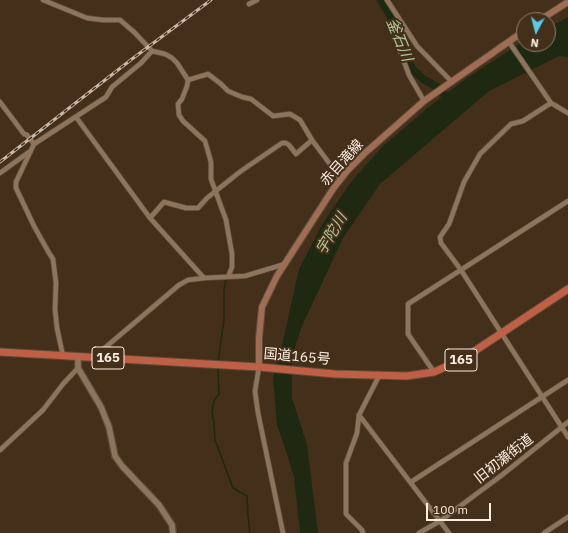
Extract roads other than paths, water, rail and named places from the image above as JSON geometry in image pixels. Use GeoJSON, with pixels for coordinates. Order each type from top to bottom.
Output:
{"type":"FeatureCollection","features":[{"type":"Feature","properties":{"kind":"highway","name":"国道165号"},"geometry":{"type":"LineString","coordinates":[[0,352],[262,367],[335,374],[407,376],[434,372],[461,360],[568,289]]}},
{"type":"Feature","properties":{"kind":"main road"},"geometry":{"type":"LineString","coordinates":[[552,12],[568,2]]}},
{"type":"Feature","properties":{"kind":"main road","name":"赤目滝線"},"geometry":{"type":"LineString","coordinates":[[262,367],[259,338],[262,307],[285,264],[333,189],[366,153],[424,101],[516,37]]}},
{"type":"Feature","properties":{"kind":"street"},"geometry":{"type":"LineString","coordinates":[[43,0],[87,18],[120,20],[152,51],[165,54],[172,58],[188,80]]}},
{"type":"Feature","properties":{"kind":"street"},"geometry":{"type":"LineString","coordinates":[[249,4],[257,0]]}},
{"type":"Feature","properties":{"kind":"street"},"geometry":{"type":"LineString","coordinates":[[386,0],[401,27],[451,81]]}},
{"type":"Feature","properties":{"kind":"street"},"geometry":{"type":"LineString","coordinates":[[401,27],[395,37],[409,75],[424,101]]}},
{"type":"Feature","properties":{"kind":"street"},"geometry":{"type":"LineString","coordinates":[[509,43],[551,103],[568,113]]}},
{"type":"Feature","properties":{"kind":"street"},"geometry":{"type":"LineString","coordinates":[[63,356],[57,328],[55,309],[56,282],[53,258],[49,254],[37,233],[16,188],[16,182],[34,144],[106,97],[112,87],[141,63],[152,51]]}},
{"type":"Feature","properties":{"kind":"street"},"geometry":{"type":"LineString","coordinates":[[188,80],[208,74],[228,91],[251,99],[273,116],[290,114],[295,116],[300,120],[312,140],[341,179]]}},
{"type":"Feature","properties":{"kind":"street"},"geometry":{"type":"LineString","coordinates":[[188,80],[184,93],[178,104],[180,115],[183,121],[205,142],[211,162],[211,179],[225,215],[232,254],[232,267],[228,277]]}},
{"type":"Feature","properties":{"kind":"street"},"geometry":{"type":"LineString","coordinates":[[0,102],[24,134],[27,134],[34,144]]}},
{"type":"Feature","properties":{"kind":"street"},"geometry":{"type":"LineString","coordinates":[[551,103],[523,121],[511,124],[480,154],[464,182],[449,224],[440,237],[441,242],[461,270],[568,438]]}},
{"type":"Feature","properties":{"kind":"street"},"geometry":{"type":"LineString","coordinates":[[76,117],[150,218],[204,278]]}},
{"type":"Feature","properties":{"kind":"street"},"geometry":{"type":"LineString","coordinates":[[150,218],[164,202],[186,208],[198,208],[207,198],[241,171],[282,143],[289,145],[296,154],[312,140]]}},
{"type":"Feature","properties":{"kind":"street"},"geometry":{"type":"LineString","coordinates":[[0,173],[30,151]]}},
{"type":"Feature","properties":{"kind":"street"},"geometry":{"type":"LineString","coordinates":[[434,372],[408,334],[408,304],[568,201]]}},
{"type":"Feature","properties":{"kind":"street"},"geometry":{"type":"LineString","coordinates":[[94,357],[179,284],[188,280],[204,278],[245,276],[285,264]]}},
{"type":"Feature","properties":{"kind":"street"},"geometry":{"type":"LineString","coordinates":[[78,357],[78,368],[105,415],[115,456],[122,466],[156,502],[172,525],[173,533]]}},
{"type":"Feature","properties":{"kind":"street"},"geometry":{"type":"LineString","coordinates":[[262,367],[255,391],[258,413],[283,533]]}},
{"type":"Feature","properties":{"kind":"street"},"geometry":{"type":"LineString","coordinates":[[0,450],[43,410],[63,384],[78,368]]}},
{"type":"Feature","properties":{"kind":"street"},"geometry":{"type":"LineString","coordinates":[[363,533],[362,530],[346,514],[346,463],[357,433],[359,415],[379,376]]}},
{"type":"Feature","properties":{"kind":"street"},"geometry":{"type":"LineString","coordinates":[[411,482],[568,380]]}},
{"type":"Feature","properties":{"kind":"street"},"geometry":{"type":"LineString","coordinates":[[359,415],[449,533]]}},
{"type":"Feature","properties":{"kind":"street","name":"旧初瀬街道"},"geometry":{"type":"LineString","coordinates":[[418,533],[440,521],[502,475],[568,422]]}},
{"type":"Feature","properties":{"kind":"street"},"geometry":{"type":"LineString","coordinates":[[544,533],[568,517]]}},
{"type":"Feature","properties":{"kind":"water","name":"宇陀川"},"geometry":{"type":"Polygon","coordinates":[[[568,17],[568,57],[559,56],[489,91],[380,184],[343,238],[302,326],[292,356],[292,398],[307,445],[318,533],[300,533],[294,477],[277,425],[273,377],[281,350],[299,269],[323,223],[351,182],[383,146],[430,106],[467,78],[516,46],[516,52],[556,52],[556,24],[568,17]]]}},
{"type":"Feature","properties":{"kind":"waterway","name":"釜石川"},"geometry":{"type":"LineString","coordinates":[[381,0],[395,24],[405,56],[412,69],[423,79],[437,87],[452,103]]}},
{"type":"Feature","properties":{"kind":"waterway"},"geometry":{"type":"LineString","coordinates":[[218,362],[224,320],[224,290],[226,279]]}},
{"type":"Feature","properties":{"kind":"waterway"},"geometry":{"type":"LineString","coordinates":[[218,368],[219,394],[214,401],[212,413],[215,440],[233,488],[247,496],[250,533]]}},
{"type":"Feature","properties":{"kind":"railway"},"geometry":{"type":"LineString","coordinates":[[0,162],[132,59],[211,0]]}}]}
